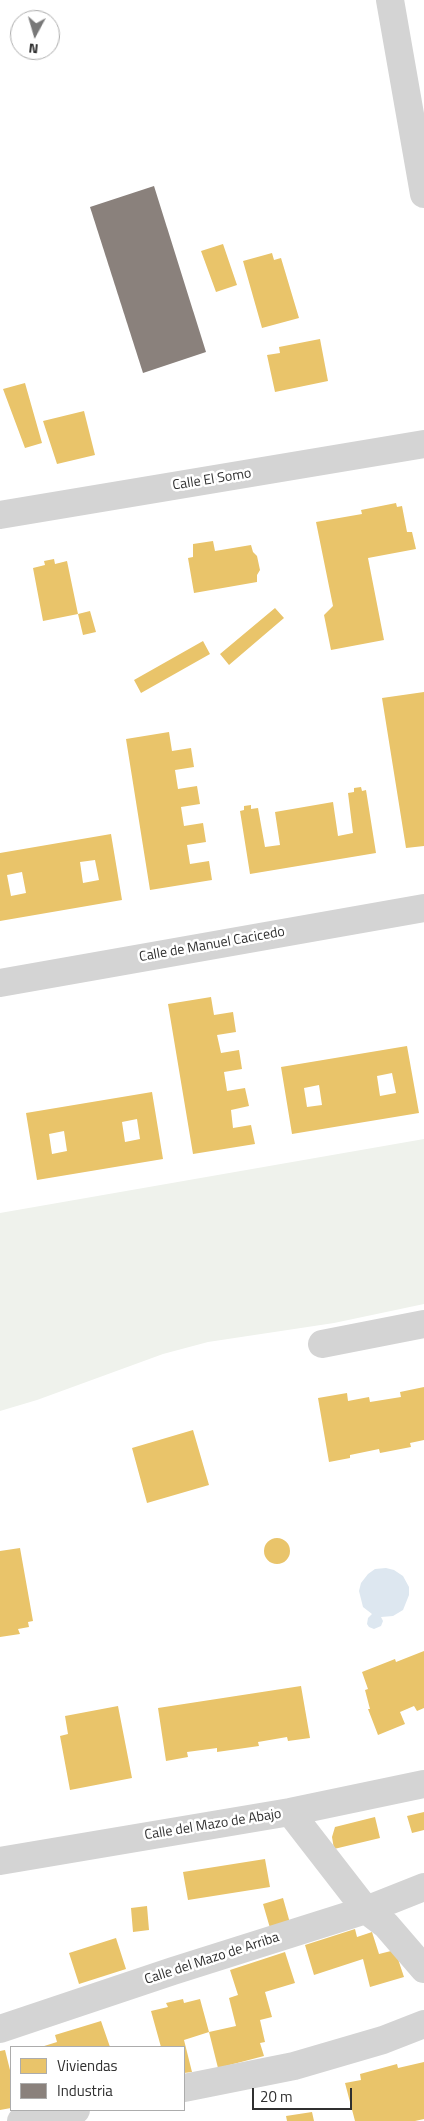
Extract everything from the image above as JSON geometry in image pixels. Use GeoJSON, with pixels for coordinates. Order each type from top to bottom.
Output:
{"type":"FeatureCollection","features":[{"type":"Feature","properties":{"kind":"street"},"geometry":{"type":"LineString","coordinates":[[390,0],[424,194]]}},
{"type":"Feature","properties":{"kind":"street","name":"Calle El Somo"},"geometry":{"type":"LineString","coordinates":[[0,515],[424,444]]}},
{"type":"Feature","properties":{"kind":"street","name":"Calle de Manuel Cacicedo"},"geometry":{"type":"LineString","coordinates":[[0,983],[424,908]]}},
{"type":"Feature","properties":{"kind":"street"},"geometry":{"type":"LineString","coordinates":[[322,1344],[424,1324]]}},
{"type":"Feature","properties":{"kind":"street","name":"Calle del Mazo de Abajo"},"geometry":{"type":"LineString","coordinates":[[0,1861],[290,1812],[424,1784]]}},
{"type":"Feature","properties":{"kind":"street"},"geometry":{"type":"LineString","coordinates":[[290,1812],[366,1910],[386,1926],[424,1969]]}},
{"type":"Feature","properties":{"kind":"street","name":"Calle del Mazo de Arriba"},"geometry":{"type":"LineString","coordinates":[[0,2029],[172,1971],[366,1910],[424,1887]]}},
{"type":"Feature","properties":{"kind":"street"},"geometry":{"type":"LineString","coordinates":[[185,2088],[294,2066],[383,2040],[424,2024]]}},
{"type":"Feature","properties":{"kind":"street"},"geometry":{"type":"LineString","coordinates":[[21,2121],[71,2111]]}},
{"type":"Feature","properties":{"kind":"shaded area"},"geometry":{"type":"Polygon","coordinates":[[[424,1139],[424,1304],[334,1323],[208,1342],[163,1354],[37,1400],[0,1411],[0,1213],[424,1139]]]}},
{"type":"Feature","properties":{"kind":"shaded area"},"geometry":{"type":"Polygon","coordinates":[[[386,1568],[394,1570],[403,1576],[409,1587],[409,1595],[403,1610],[393,1616],[381,1617],[383,1621],[381,1626],[374,1629],[367,1624],[368,1618],[372,1614],[363,1607],[359,1591],[361,1583],[368,1574],[375,1569],[386,1568]]]}},
{"type":"Feature","properties":{"kind":"building: Viviendas"},"geometry":{"type":"Polygon","coordinates":[[[223,244],[237,285],[216,292],[201,251],[223,244]]]}},
{"type":"Feature","properties":{"kind":"building: Viviendas"},"geometry":{"type":"Polygon","coordinates":[[[272,253],[274,260],[281,258],[299,318],[262,328],[243,261],[272,253]]]}},
{"type":"Feature","properties":{"kind":"building: Viviendas"},"geometry":{"type":"Polygon","coordinates":[[[320,339],[328,381],[275,392],[267,355],[280,353],[279,347],[320,339]]]}},
{"type":"Feature","properties":{"kind":"building: Viviendas"},"geometry":{"type":"Polygon","coordinates":[[[25,383],[42,443],[25,448],[3,389],[25,383]]]}},
{"type":"Feature","properties":{"kind":"building: Viviendas"},"geometry":{"type":"Polygon","coordinates":[[[84,411],[95,455],[57,464],[43,421],[84,411]]]}},
{"type":"Feature","properties":{"kind":"building: Viviendas"},"geometry":{"type":"Polygon","coordinates":[[[396,503],[397,507],[402,506],[407,532],[412,532],[416,549],[368,558],[384,640],[331,650],[324,615],[333,606],[316,522],[362,514],[361,510],[396,503]]]}},
{"type":"Feature","properties":{"kind":"building: Viviendas"},"geometry":{"type":"Polygon","coordinates":[[[213,541],[215,551],[251,545],[253,552],[257,556],[260,570],[257,575],[257,582],[194,593],[188,558],[193,557],[193,544],[213,541]]]}},
{"type":"Feature","properties":{"kind":"building: Viviendas"},"geometry":{"type":"Polygon","coordinates":[[[54,559],[55,564],[67,561],[78,614],[43,621],[33,568],[45,565],[44,561],[54,559]]]}},
{"type":"Feature","properties":{"kind":"building: Viviendas"},"geometry":{"type":"Polygon","coordinates":[[[275,608],[284,618],[229,665],[220,654],[275,608]]]}},
{"type":"Feature","properties":{"kind":"building: Viviendas"},"geometry":{"type":"Polygon","coordinates":[[[90,611],[96,632],[83,635],[78,614],[90,611]]]}},
{"type":"Feature","properties":{"kind":"building: Viviendas"},"geometry":{"type":"Polygon","coordinates":[[[203,641],[210,654],[141,693],[134,680],[203,641]]]}},
{"type":"Feature","properties":{"kind":"building: Viviendas"},"geometry":{"type":"Polygon","coordinates":[[[424,692],[424,846],[406,848],[382,698],[424,692]]]}},
{"type":"Feature","properties":{"kind":"building: Viviendas"},"geometry":{"type":"Polygon","coordinates":[[[169,732],[172,751],[191,748],[194,767],[175,770],[178,789],[197,786],[200,804],[181,807],[184,826],[203,823],[206,842],[187,845],[190,864],[209,861],[212,880],[150,890],[126,739],[169,732]]]}},
{"type":"Feature","properties":{"kind":"building: Viviendas"},"geometry":{"type":"Polygon","coordinates":[[[361,787],[362,791],[366,790],[376,853],[250,874],[240,811],[244,810],[244,806],[251,805],[251,809],[258,808],[265,847],[280,845],[275,812],[333,802],[338,836],[353,833],[348,793],[354,792],[354,788],[361,787]]]}},
{"type":"Feature","properties":{"kind":"building: Viviendas"},"geometry":{"type":"Polygon","coordinates":[[[111,834],[122,900],[0,921],[0,853],[111,834]],[[95,860],[80,862],[83,883],[99,880],[95,860]],[[22,872],[7,875],[11,896],[26,893],[22,872]]]}},
{"type":"Feature","properties":{"kind":"building: Viviendas"},"geometry":{"type":"Polygon","coordinates":[[[211,997],[214,1015],[233,1012],[236,1032],[217,1035],[221,1053],[239,1050],[242,1069],[224,1072],[227,1091],[245,1088],[249,1106],[231,1110],[233,1128],[251,1125],[255,1144],[193,1154],[168,1004],[211,997]]]}},
{"type":"Feature","properties":{"kind":"building: Viviendas"},"geometry":{"type":"Polygon","coordinates":[[[407,1046],[419,1113],[292,1134],[281,1067],[407,1046]],[[392,1073],[377,1076],[380,1096],[396,1093],[392,1073]],[[319,1085],[304,1088],[307,1107],[322,1105],[319,1085]]]}},
{"type":"Feature","properties":{"kind":"building: Viviendas"},"geometry":{"type":"Polygon","coordinates":[[[152,1092],[163,1159],[37,1180],[26,1113],[152,1092]],[[137,1119],[122,1122],[125,1142],[140,1139],[137,1119]],[[64,1131],[49,1134],[52,1154],[67,1151],[64,1131]]]}},
{"type":"Feature","properties":{"kind":"building: Viviendas"},"geometry":{"type":"Polygon","coordinates":[[[424,1387],[424,1440],[410,1443],[411,1447],[380,1453],[379,1449],[329,1462],[318,1398],[347,1393],[348,1401],[369,1397],[370,1402],[401,1397],[400,1392],[424,1387]]]}},
{"type":"Feature","properties":{"kind":"building: Viviendas"},"geometry":{"type":"Polygon","coordinates":[[[193,1430],[209,1485],[147,1503],[132,1448],[193,1430]]]}},
{"type":"Feature","properties":{"kind":"building: Viviendas"},"geometry":{"type":"Polygon","coordinates":[[[277,1538],[286,1542],[290,1551],[286,1560],[277,1564],[268,1560],[264,1551],[268,1542],[277,1538]]]}},
{"type":"Feature","properties":{"kind":"building: Viviendas"},"geometry":{"type":"Polygon","coordinates":[[[20,1548],[33,1621],[28,1622],[29,1627],[18,1629],[20,1634],[0,1637],[0,1551],[20,1548]]]}},
{"type":"Feature","properties":{"kind":"building: Viviendas"},"geometry":{"type":"Polygon","coordinates":[[[424,1651],[424,1708],[417,1711],[414,1706],[400,1712],[405,1724],[378,1735],[368,1709],[370,1709],[365,1690],[368,1689],[362,1672],[395,1659],[396,1662],[424,1651]]]}},
{"type":"Feature","properties":{"kind":"building: Viviendas"},"geometry":{"type":"Polygon","coordinates":[[[301,1686],[310,1738],[288,1741],[287,1737],[258,1742],[259,1746],[217,1752],[217,1748],[187,1752],[188,1757],[166,1761],[158,1708],[301,1686]]]}},
{"type":"Feature","properties":{"kind":"building: Viviendas"},"geometry":{"type":"Polygon","coordinates":[[[118,1706],[132,1778],[70,1790],[60,1736],[68,1734],[65,1716],[118,1706]]]}},
{"type":"Feature","properties":{"kind":"building: Viviendas"},"geometry":{"type":"Polygon","coordinates":[[[424,1812],[424,1830],[412,1833],[407,1816],[424,1812]]]}},
{"type":"Feature","properties":{"kind":"building: Viviendas"},"geometry":{"type":"Polygon","coordinates":[[[375,1817],[380,1838],[334,1849],[332,1837],[335,1827],[375,1817]]]}},
{"type":"Feature","properties":{"kind":"building: Viviendas"},"geometry":{"type":"Polygon","coordinates":[[[265,1859],[270,1887],[188,1900],[183,1872],[265,1859]]]}},
{"type":"Feature","properties":{"kind":"building: Viviendas"},"geometry":{"type":"Polygon","coordinates":[[[283,1898],[290,1923],[270,1928],[263,1904],[283,1898]]]}},
{"type":"Feature","properties":{"kind":"building: Viviendas"},"geometry":{"type":"Polygon","coordinates":[[[147,1906],[149,1930],[133,1932],[131,1908],[147,1906]]]}},
{"type":"Feature","properties":{"kind":"building: Viviendas"},"geometry":{"type":"Polygon","coordinates":[[[355,1929],[357,1937],[372,1932],[379,1954],[395,1950],[404,1977],[370,1987],[363,1959],[314,1975],[305,1945],[355,1929]]]}},
{"type":"Feature","properties":{"kind":"building: Viviendas"},"geometry":{"type":"Polygon","coordinates":[[[116,1938],[126,1969],[79,1984],[69,1953],[116,1938]]]}},
{"type":"Feature","properties":{"kind":"building: Viviendas"},"geometry":{"type":"Polygon","coordinates":[[[285,1952],[295,1983],[265,1992],[272,2017],[260,2020],[265,2042],[260,2043],[264,2056],[218,2068],[209,2032],[236,2026],[229,1998],[238,1995],[230,1970],[285,1952]]]}},
{"type":"Feature","properties":{"kind":"building: Viviendas"},"geometry":{"type":"Polygon","coordinates":[[[183,1999],[184,2003],[200,1999],[209,2032],[184,2040],[192,2072],[185,2073],[185,2046],[161,2046],[151,2011],[168,2007],[166,2003],[183,1999]]]}},
{"type":"Feature","properties":{"kind":"building: Viviendas"},"geometry":{"type":"Polygon","coordinates":[[[101,2021],[110,2046],[44,2046],[57,2042],[55,2035],[101,2021]]]}},
{"type":"Feature","properties":{"kind":"building: Viviendas"},"geometry":{"type":"Polygon","coordinates":[[[5,2050],[10,2070],[10,2108],[0,2110],[0,2051],[5,2050]]]}},
{"type":"Feature","properties":{"kind":"building: Viviendas"},"geometry":{"type":"Polygon","coordinates":[[[424,2062],[424,2119],[415,2121],[355,2121],[345,2083],[361,2080],[360,2074],[397,2064],[398,2068],[424,2062]]]}},
{"type":"Feature","properties":{"kind":"building: Viviendas"},"geometry":{"type":"Polygon","coordinates":[[[312,2112],[314,2121],[287,2121],[286,2116],[312,2112]]]}},
{"type":"Feature","properties":{"kind":"building: Industria"},"geometry":{"type":"Polygon","coordinates":[[[154,186],[206,352],[143,373],[90,207],[154,186]]]}}]}
